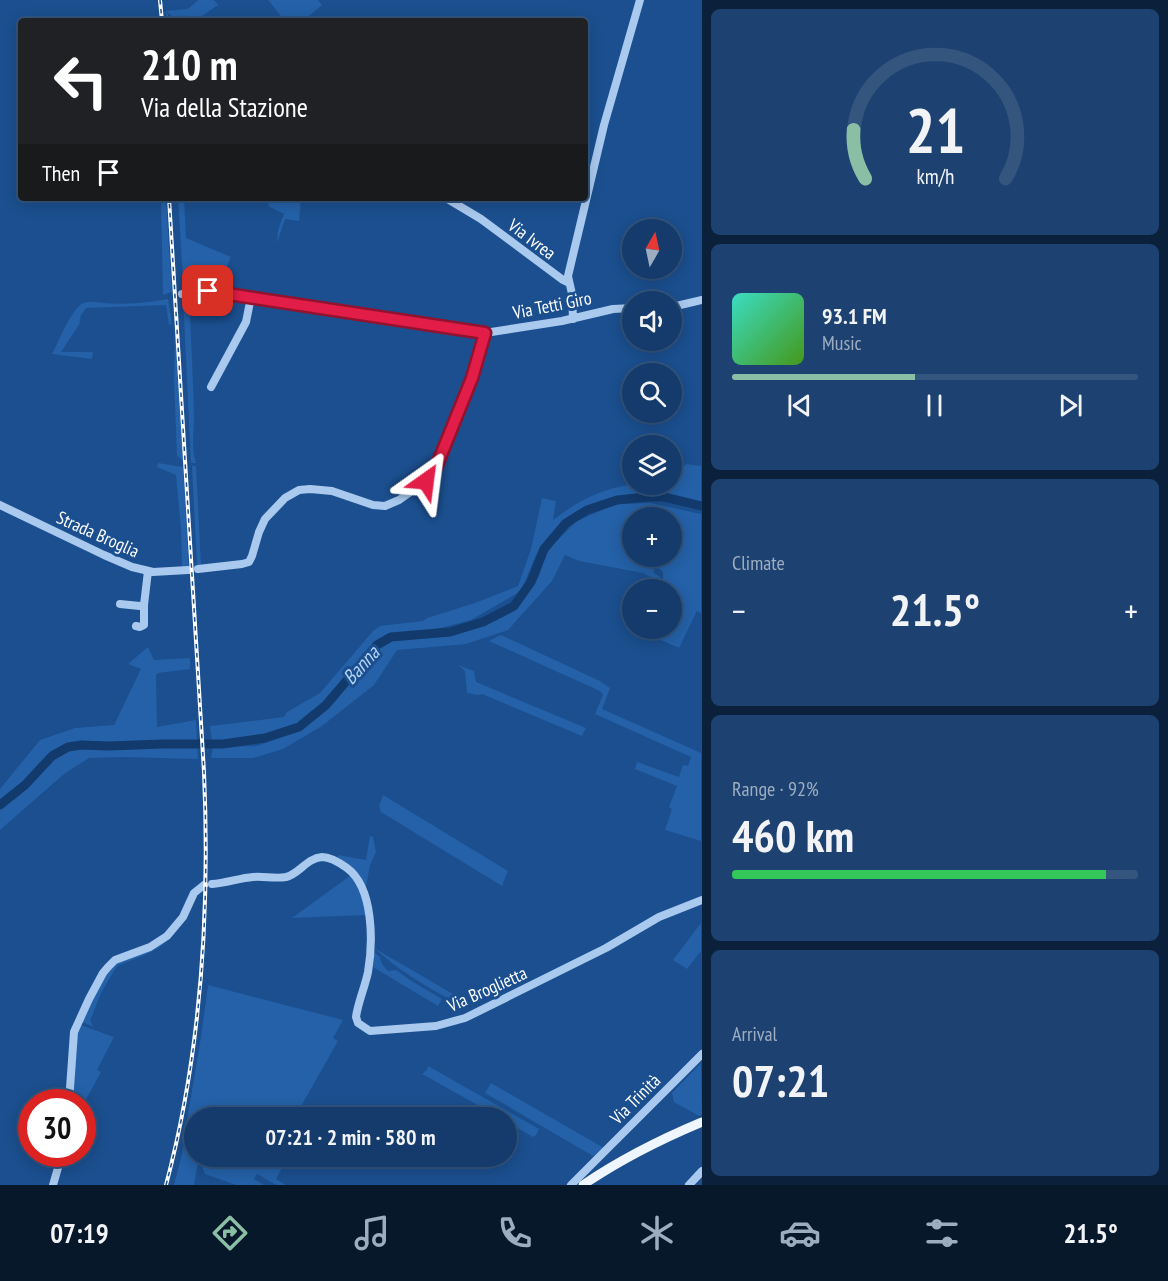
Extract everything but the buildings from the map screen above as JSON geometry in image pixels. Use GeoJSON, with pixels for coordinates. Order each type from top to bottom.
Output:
{"type":"FeatureCollection","features":[{"type":"Feature","properties":{"kind":"main road"},"geometry":{"type":"LineString","coordinates":[[583,1185],[644,1148],[702,1122]]}},
{"type":"Feature","properties":{"kind":"street"},"geometry":{"type":"LineString","coordinates":[[588,192],[602,133],[640,0]]}},
{"type":"Feature","properties":{"kind":"street","name":"Via Ivrea"},"geometry":{"type":"LineString","coordinates":[[451,201],[481,219],[569,283]]}},
{"type":"Feature","properties":{"kind":"street"},"geometry":{"type":"LineString","coordinates":[[573,319],[568,276],[586,201]]}},
{"type":"Feature","properties":{"kind":"street","name":"Via Tetti Giro"},"geometry":{"type":"LineString","coordinates":[[182,294],[208,291],[485,333],[622,309]]}},
{"type":"Feature","properties":{"kind":"street"},"geometry":{"type":"LineString","coordinates":[[211,387],[246,322],[251,297]]}},
{"type":"Feature","properties":{"kind":"street"},"geometry":{"type":"LineString","coordinates":[[682,305],[702,300]]}},
{"type":"Feature","properties":{"kind":"street"},"geometry":{"type":"LineString","coordinates":[[198,569],[249,562],[265,519],[285,498],[299,490],[332,491],[364,503],[385,506],[399,500],[426,481],[437,465],[461,407],[475,370],[485,333]]}},
{"type":"Feature","properties":{"kind":"street","name":"Strada Broglia"},"geometry":{"type":"LineString","coordinates":[[0,505],[132,567],[159,572],[188,570]]}},
{"type":"Feature","properties":{"kind":"street"},"geometry":{"type":"LineString","coordinates":[[136,626],[144,625],[148,571]]}},
{"type":"Feature","properties":{"kind":"street"},"geometry":{"type":"LineString","coordinates":[[120,604],[140,606],[144,604]]}},
{"type":"Feature","properties":{"kind":"street","name":"Via Broglietta"},"geometry":{"type":"LineString","coordinates":[[71,1089],[74,1032],[88,999],[108,967],[115,960],[150,947],[168,936],[183,917],[194,893],[208,884],[252,877],[288,876],[312,860],[320,858],[332,859],[351,872],[360,884],[367,905],[371,946],[367,976],[356,1017],[358,1023],[370,1031],[436,1026],[474,1014],[606,948],[660,917],[702,900]]}},
{"type":"Feature","properties":{"kind":"street","name":"Via Trinità"},"geometry":{"type":"LineString","coordinates":[[571,1185],[702,1054]]}},
{"type":"Feature","properties":{"kind":"street"},"geometry":{"type":"LineString","coordinates":[[53,1185],[58,1167]]}},
{"type":"Feature","properties":{"kind":"street"},"geometry":{"type":"LineString","coordinates":[[589,1167],[595,1177]]}},
{"type":"Feature","properties":{"kind":"street"},"geometry":{"type":"LineString","coordinates":[[689,1185],[702,1171]]}},
{"type":"Feature","properties":{"kind":"shaded area"},"geometry":{"type":"Polygon","coordinates":[[[198,0],[214,0],[218,5],[199,18],[176,18],[167,12],[169,18],[166,18],[166,11],[188,9],[198,0]]]}},
{"type":"Feature","properties":{"kind":"shaded area"},"geometry":{"type":"Polygon","coordinates":[[[268,0],[318,0],[322,5],[307,18],[283,18],[268,0]]]}},
{"type":"Feature","properties":{"kind":"shaded area"},"geometry":{"type":"Polygon","coordinates":[[[161,201],[166,201],[172,292],[163,295],[161,201]]]}},
{"type":"Feature","properties":{"kind":"shaded area"},"geometry":{"type":"Polygon","coordinates":[[[178,201],[184,201],[186,238],[231,257],[225,271],[208,281],[183,281],[178,201]]]}},
{"type":"Feature","properties":{"kind":"shaded area"},"geometry":{"type":"Polygon","coordinates":[[[270,201],[301,201],[299,221],[285,219],[277,243],[278,230],[284,214],[268,206],[270,201]]]}},
{"type":"Feature","properties":{"kind":"shaded area"},"geometry":{"type":"Polygon","coordinates":[[[183,296],[189,296],[194,402],[193,446],[196,463],[191,463],[183,296]]]}},
{"type":"Feature","properties":{"kind":"shaded area"},"geometry":{"type":"Polygon","coordinates":[[[168,299],[172,324],[169,325],[166,305],[86,308],[81,315],[79,325],[61,352],[93,352],[92,359],[52,354],[64,328],[82,303],[136,303],[168,299]]]}},
{"type":"Feature","properties":{"kind":"shaded area"},"geometry":{"type":"Polygon","coordinates":[[[175,326],[183,461],[177,456],[174,380],[175,326]]]}},
{"type":"Feature","properties":{"kind":"shaded area"},"geometry":{"type":"Polygon","coordinates":[[[158,463],[183,467],[189,567],[182,568],[176,475],[157,467],[158,463]]]}},
{"type":"Feature","properties":{"kind":"shaded area"},"geometry":{"type":"Polygon","coordinates":[[[686,464],[701,466],[701,504],[661,495],[682,495],[682,469],[686,464]]]}},
{"type":"Feature","properties":{"kind":"shaded area"},"geometry":{"type":"Polygon","coordinates":[[[192,466],[196,466],[201,565],[197,565],[192,466]]]}},
{"type":"Feature","properties":{"kind":"shaded area"},"geometry":{"type":"Polygon","coordinates":[[[622,487],[622,495],[627,495],[587,506],[566,520],[536,555],[521,591],[471,620],[429,631],[390,634],[375,643],[326,702],[300,723],[266,736],[212,742],[210,726],[284,717],[287,712],[320,693],[373,631],[380,626],[423,621],[518,586],[531,549],[542,498],[556,501],[553,520],[589,497],[622,487]]]}},
{"type":"Feature","properties":{"kind":"shaded area"},"geometry":{"type":"Polygon","coordinates":[[[650,503],[669,507],[622,507],[622,567],[653,567],[654,573],[660,579],[643,573],[579,561],[565,555],[552,581],[508,630],[466,644],[397,650],[374,685],[322,726],[283,749],[253,758],[211,758],[213,747],[257,746],[299,730],[327,709],[378,649],[391,641],[449,636],[482,626],[516,609],[539,576],[548,549],[577,521],[616,504],[650,503]]]}},
{"type":"Feature","properties":{"kind":"shaded area"},"geometry":{"type":"Polygon","coordinates":[[[682,510],[701,514],[701,613],[697,611],[679,648],[658,639],[682,639],[682,579],[663,579],[663,572],[657,567],[682,567],[682,510]]]}},
{"type":"Feature","properties":{"kind":"shaded area"},"geometry":{"type":"Polygon","coordinates":[[[501,635],[600,681],[610,688],[602,709],[701,753],[701,841],[665,830],[672,809],[669,807],[677,786],[635,769],[637,762],[679,777],[683,765],[688,766],[691,757],[595,714],[603,695],[600,691],[489,641],[501,635]]]}},
{"type":"Feature","properties":{"kind":"shaded area"},"geometry":{"type":"Polygon","coordinates":[[[148,647],[154,660],[190,658],[190,669],[156,675],[157,727],[196,720],[198,759],[89,758],[64,774],[0,830],[0,789],[40,740],[75,728],[114,725],[141,669],[128,664],[148,647]]]}},
{"type":"Feature","properties":{"kind":"shaded area"},"geometry":{"type":"Polygon","coordinates":[[[458,665],[474,671],[476,682],[586,728],[582,736],[482,694],[467,693],[465,671],[458,665]]]}},
{"type":"Feature","properties":{"kind":"shaded area"},"geometry":{"type":"Polygon","coordinates":[[[383,795],[508,871],[502,886],[381,812],[379,806],[383,795]]]}},
{"type":"Feature","properties":{"kind":"shaded area"},"geometry":{"type":"Polygon","coordinates":[[[370,836],[373,837],[376,852],[370,865],[366,887],[359,876],[336,860],[338,855],[366,860],[370,836]]]}},
{"type":"Feature","properties":{"kind":"shaded area"},"geometry":{"type":"Polygon","coordinates":[[[351,875],[364,900],[366,915],[292,918],[351,875]]]}},
{"type":"Feature","properties":{"kind":"shaded area"},"geometry":{"type":"Polygon","coordinates":[[[187,915],[173,936],[165,943],[149,953],[117,966],[101,993],[90,1021],[94,1027],[80,1021],[108,968],[118,960],[142,952],[187,915]]]}},
{"type":"Feature","properties":{"kind":"shaded area"},"geometry":{"type":"Polygon","coordinates":[[[701,923],[701,951],[687,969],[673,960],[701,923]]]}},
{"type":"Feature","properties":{"kind":"shaded area"},"geometry":{"type":"Polygon","coordinates":[[[374,948],[453,994],[449,999],[429,988],[374,948]]]}},
{"type":"Feature","properties":{"kind":"shaded area"},"geometry":{"type":"Polygon","coordinates":[[[374,952],[380,957],[388,971],[396,970],[442,999],[438,1006],[373,967],[374,952]]]}},
{"type":"Feature","properties":{"kind":"shaded area"},"geometry":{"type":"Polygon","coordinates":[[[208,985],[343,1020],[333,1038],[338,1041],[301,1107],[189,1107],[208,985]]]}},
{"type":"Feature","properties":{"kind":"shaded area"},"geometry":{"type":"Polygon","coordinates":[[[78,1024],[114,1037],[97,1070],[101,1072],[92,1089],[73,1089],[78,1024]]]}},
{"type":"Feature","properties":{"kind":"shaded area"},"geometry":{"type":"Polygon","coordinates":[[[701,1063],[702,1115],[699,1116],[674,1102],[672,1093],[701,1063]]]}},
{"type":"Feature","properties":{"kind":"shaded area"},"geometry":{"type":"Polygon","coordinates":[[[428,1066],[500,1107],[481,1107],[422,1074],[428,1066]]]}},
{"type":"Feature","properties":{"kind":"shaded area"},"geometry":{"type":"Polygon","coordinates":[[[491,1083],[604,1148],[593,1156],[517,1112],[517,1107],[509,1107],[485,1093],[491,1083]]]}},
{"type":"Feature","properties":{"kind":"shaded area"},"geometry":{"type":"Polygon","coordinates":[[[517,1117],[539,1129],[533,1137],[517,1128],[517,1117]]]}},
{"type":"Feature","properties":{"kind":"shaded area"},"geometry":{"type":"Polygon","coordinates":[[[184,1143],[184,1167],[197,1167],[194,1185],[174,1185],[184,1143]]]}},
{"type":"Feature","properties":{"kind":"shaded area"},"geometry":{"type":"Polygon","coordinates":[[[203,1167],[283,1167],[276,1179],[286,1185],[276,1185],[257,1174],[254,1179],[264,1185],[236,1185],[205,1174],[203,1167]]]}},
{"type":"Feature","properties":{"kind":"waterway","name":"Banna"},"geometry":{"type":"LineString","coordinates":[[0,805],[25,785],[52,756],[68,747],[223,744],[265,738],[299,727],[326,705],[377,645],[391,637],[450,632],[483,622],[514,606],[531,582],[544,549],[566,523],[587,510],[617,500],[647,497],[664,497],[702,506]]}},
{"type":"Feature","properties":{"kind":"railway"},"geometry":{"type":"LineString","coordinates":[[160,0],[162,18]]}},
{"type":"Feature","properties":{"kind":"railway"},"geometry":{"type":"LineString","coordinates":[[166,1185],[188,1083],[195,1032],[201,980],[206,876],[204,772],[169,201]]}},
{"type":"Feature","properties":{"kind":"route"},"geometry":{"type":"LineString","coordinates":[[208,291],[485,333],[475,370],[461,407],[437,465],[426,481]]}}]}
